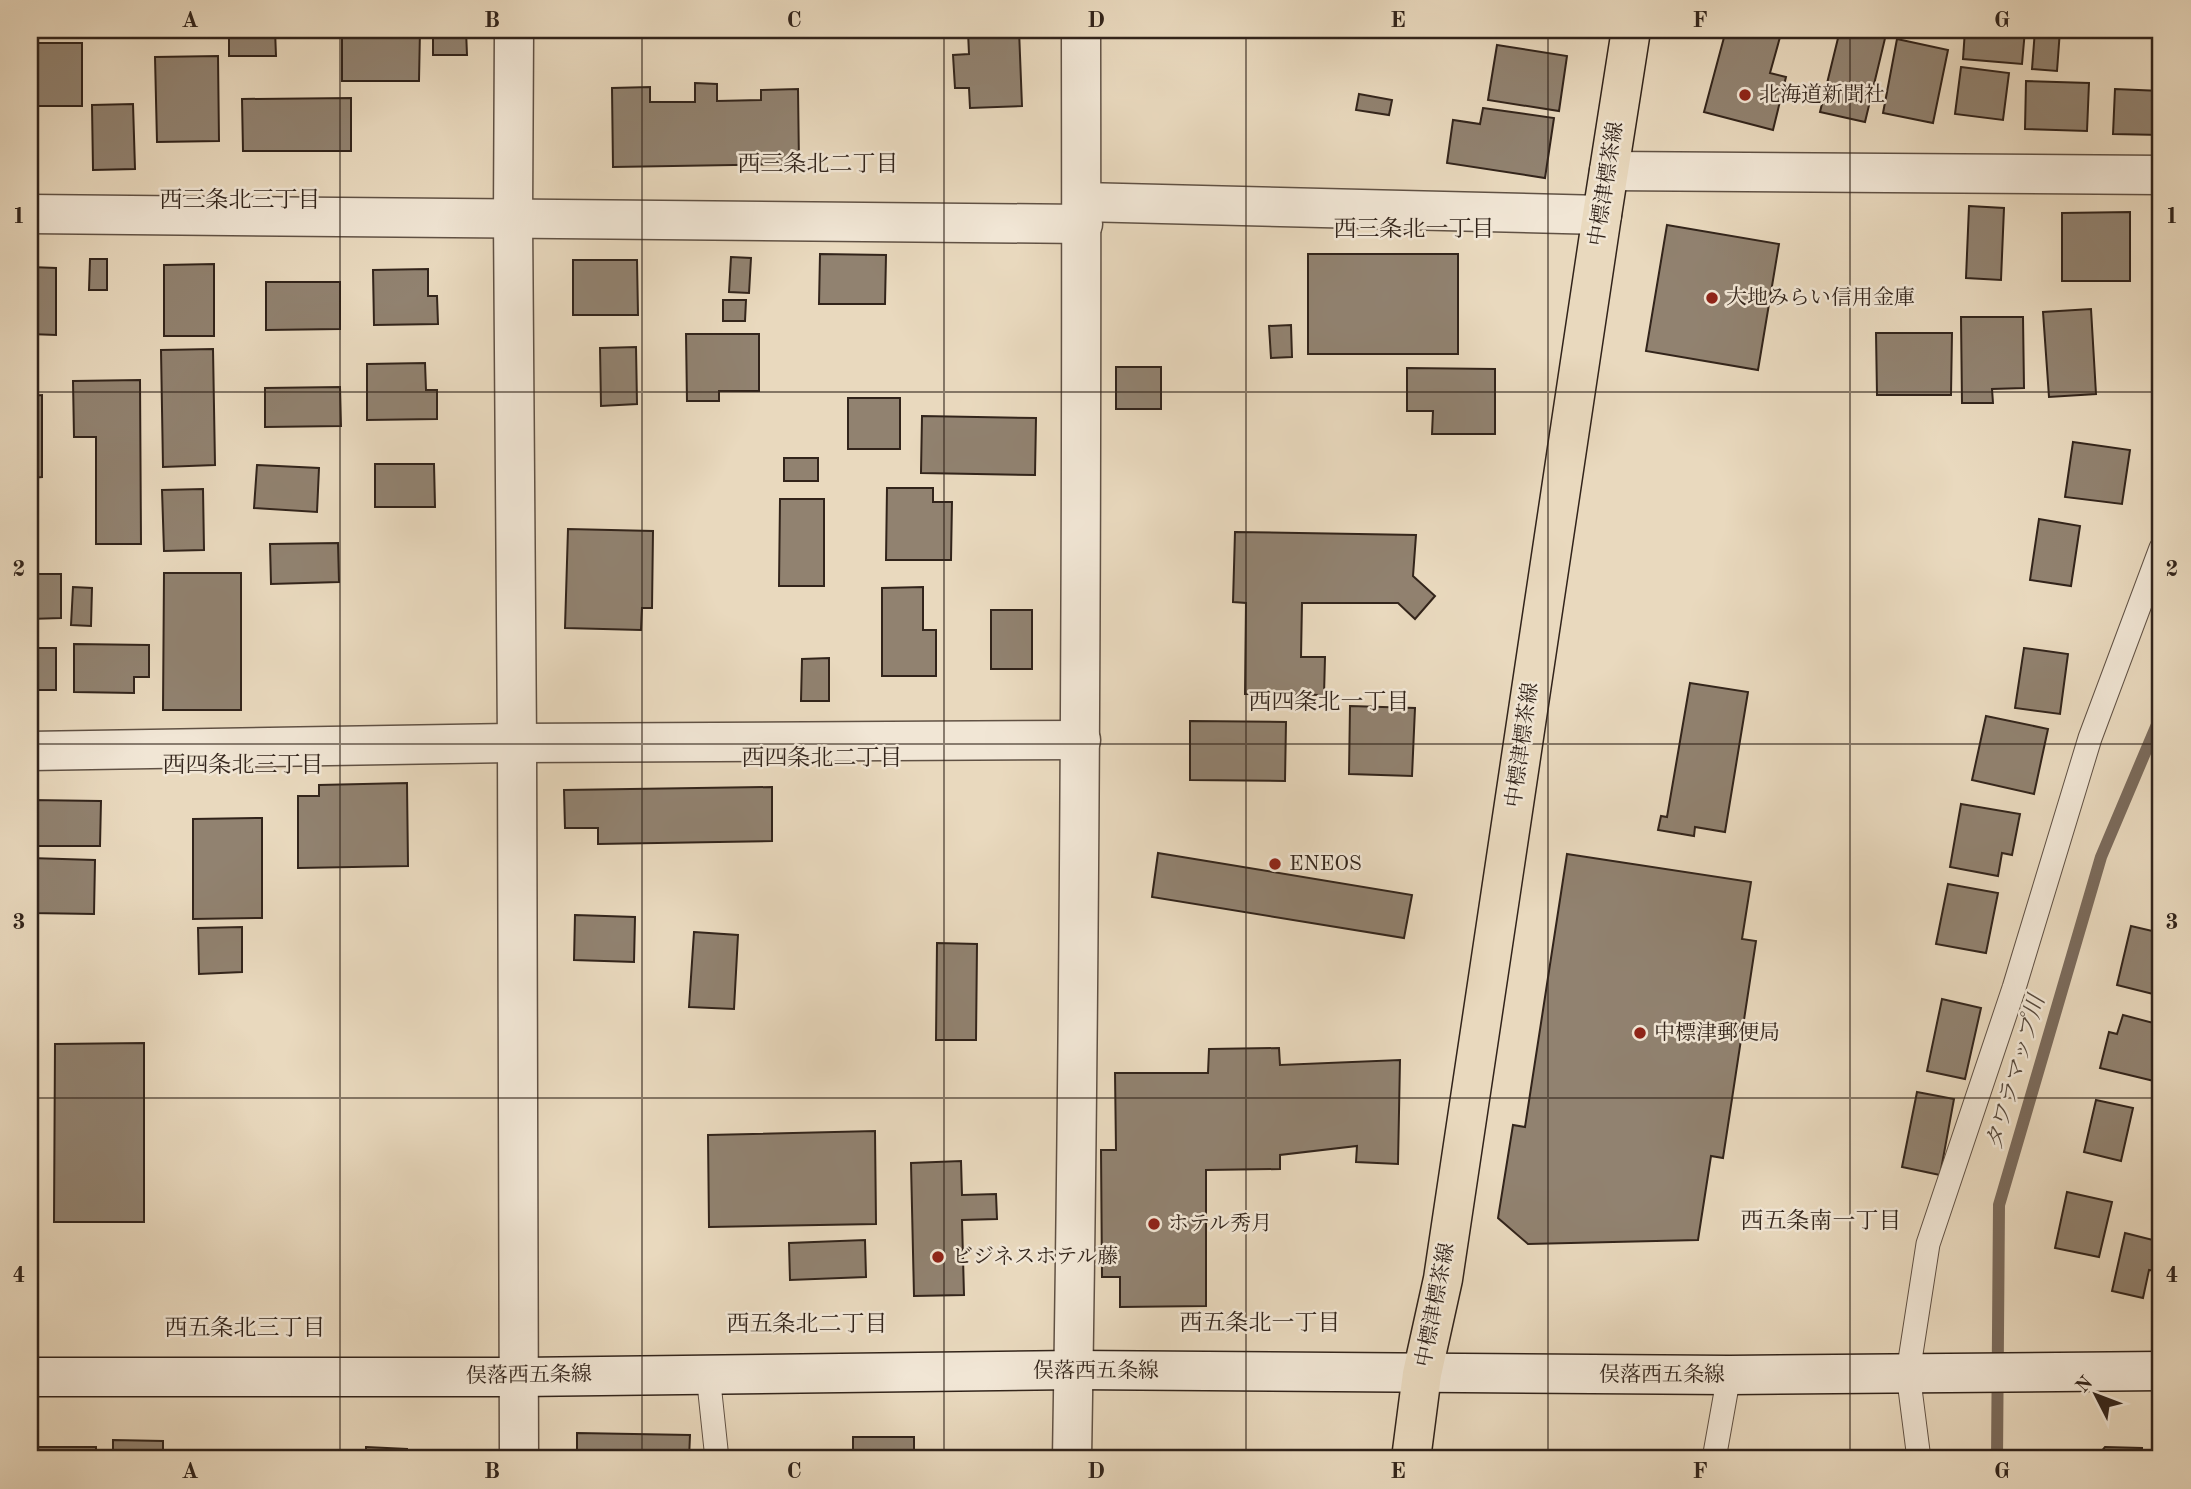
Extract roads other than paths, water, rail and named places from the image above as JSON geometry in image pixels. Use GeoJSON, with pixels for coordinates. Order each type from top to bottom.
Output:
{"type":"FeatureCollection","features":[{"type":"Feature","properties":{"kind":"main road","name":"中標津標茶線"},"geometry":{"type":"LineString","coordinates":[[1411,1459],[1422,1374],[1443,1279],[1631,30]]}},
{"type":"Feature","properties":{"kind":"street"},"geometry":{"type":"LineString","coordinates":[[514,30],[519,1459]]}},
{"type":"Feature","properties":{"kind":"street"},"geometry":{"type":"LineString","coordinates":[[1072,1459],[1081,740],[1081,30]]}},
{"type":"Feature","properties":{"kind":"street"},"geometry":{"type":"LineString","coordinates":[[1609,171],[2161,175]]}},
{"type":"Feature","properties":{"kind":"street"},"geometry":{"type":"LineString","coordinates":[[30,214],[513,218],[1082,213],[1602,215]]}},
{"type":"Feature","properties":{"kind":"street"},"geometry":{"type":"LineString","coordinates":[[30,751],[517,743],[1081,740]]}},
{"type":"Feature","properties":{"kind":"street","name":"俣落西五条線"},"geometry":{"type":"LineString","coordinates":[[30,1377],[520,1377],[1074,1370],[1729,1375],[2161,1371]]}},
{"type":"Feature","properties":{"kind":"lane"},"geometry":{"type":"LineString","coordinates":[[1919,1459],[1908,1373],[1928,1244],[2014,988],[2090,738],[2161,548]]}},
{"type":"Feature","properties":{"kind":"lane"},"geometry":{"type":"LineString","coordinates":[[708,1374],[717,1459]]}},
{"type":"Feature","properties":{"kind":"lane"},"geometry":{"type":"LineString","coordinates":[[1714,1459],[1729,1375]]}},
{"type":"Feature","properties":{"kind":"waterway","name":"タワラマップ川"},"geometry":{"type":"LineString","coordinates":[[1997,1459],[1999,1205],[2101,857],[2161,715]]}},
{"type":"Feature","properties":{"kind":"place","name":"北海道新聞社"},"geometry":{"type":"Point","coordinates":[1745,95]}},
{"type":"Feature","properties":{"kind":"place","name":"大地みらい信用金庫"},"geometry":{"type":"Point","coordinates":[1712,298]}},
{"type":"Feature","properties":{"kind":"place","name":"ENEOS"},"geometry":{"type":"Point","coordinates":[1275,864]}},
{"type":"Feature","properties":{"kind":"place","name":"中標津郵便局"},"geometry":{"type":"Point","coordinates":[1640,1033]}},
{"type":"Feature","properties":{"kind":"place","name":"ホテル秀月"},"geometry":{"type":"Point","coordinates":[1154,1224]}},
{"type":"Feature","properties":{"kind":"place","name":"ビジネスホテル藤"},"geometry":{"type":"Point","coordinates":[938,1257]}},
{"type":"Feature","properties":{"kind":"district","name":"西三条北二丁目"},"geometry":{"type":"Point","coordinates":[818,164]}},
{"type":"Feature","properties":{"kind":"district","name":"西三条北三丁目"},"geometry":{"type":"Point","coordinates":[240,200]}},
{"type":"Feature","properties":{"kind":"district","name":"西三条北一丁目"},"geometry":{"type":"Point","coordinates":[1414,229]}},
{"type":"Feature","properties":{"kind":"district","name":"西四条北一丁目"},"geometry":{"type":"Point","coordinates":[1329,702]}},
{"type":"Feature","properties":{"kind":"district","name":"西四条北二丁目"},"geometry":{"type":"Point","coordinates":[822,758]}},
{"type":"Feature","properties":{"kind":"district","name":"西四条北三丁目"},"geometry":{"type":"Point","coordinates":[243,765]}},
{"type":"Feature","properties":{"kind":"district","name":"西五条南一丁目"},"geometry":{"type":"Point","coordinates":[1821,1221]}},
{"type":"Feature","properties":{"kind":"district","name":"西五条北一丁目"},"geometry":{"type":"Point","coordinates":[1260,1323]}},
{"type":"Feature","properties":{"kind":"district","name":"西五条北二丁目"},"geometry":{"type":"Point","coordinates":[807,1324]}},
{"type":"Feature","properties":{"kind":"district","name":"西五条北三丁目"},"geometry":{"type":"Point","coordinates":[245,1328]}}]}
